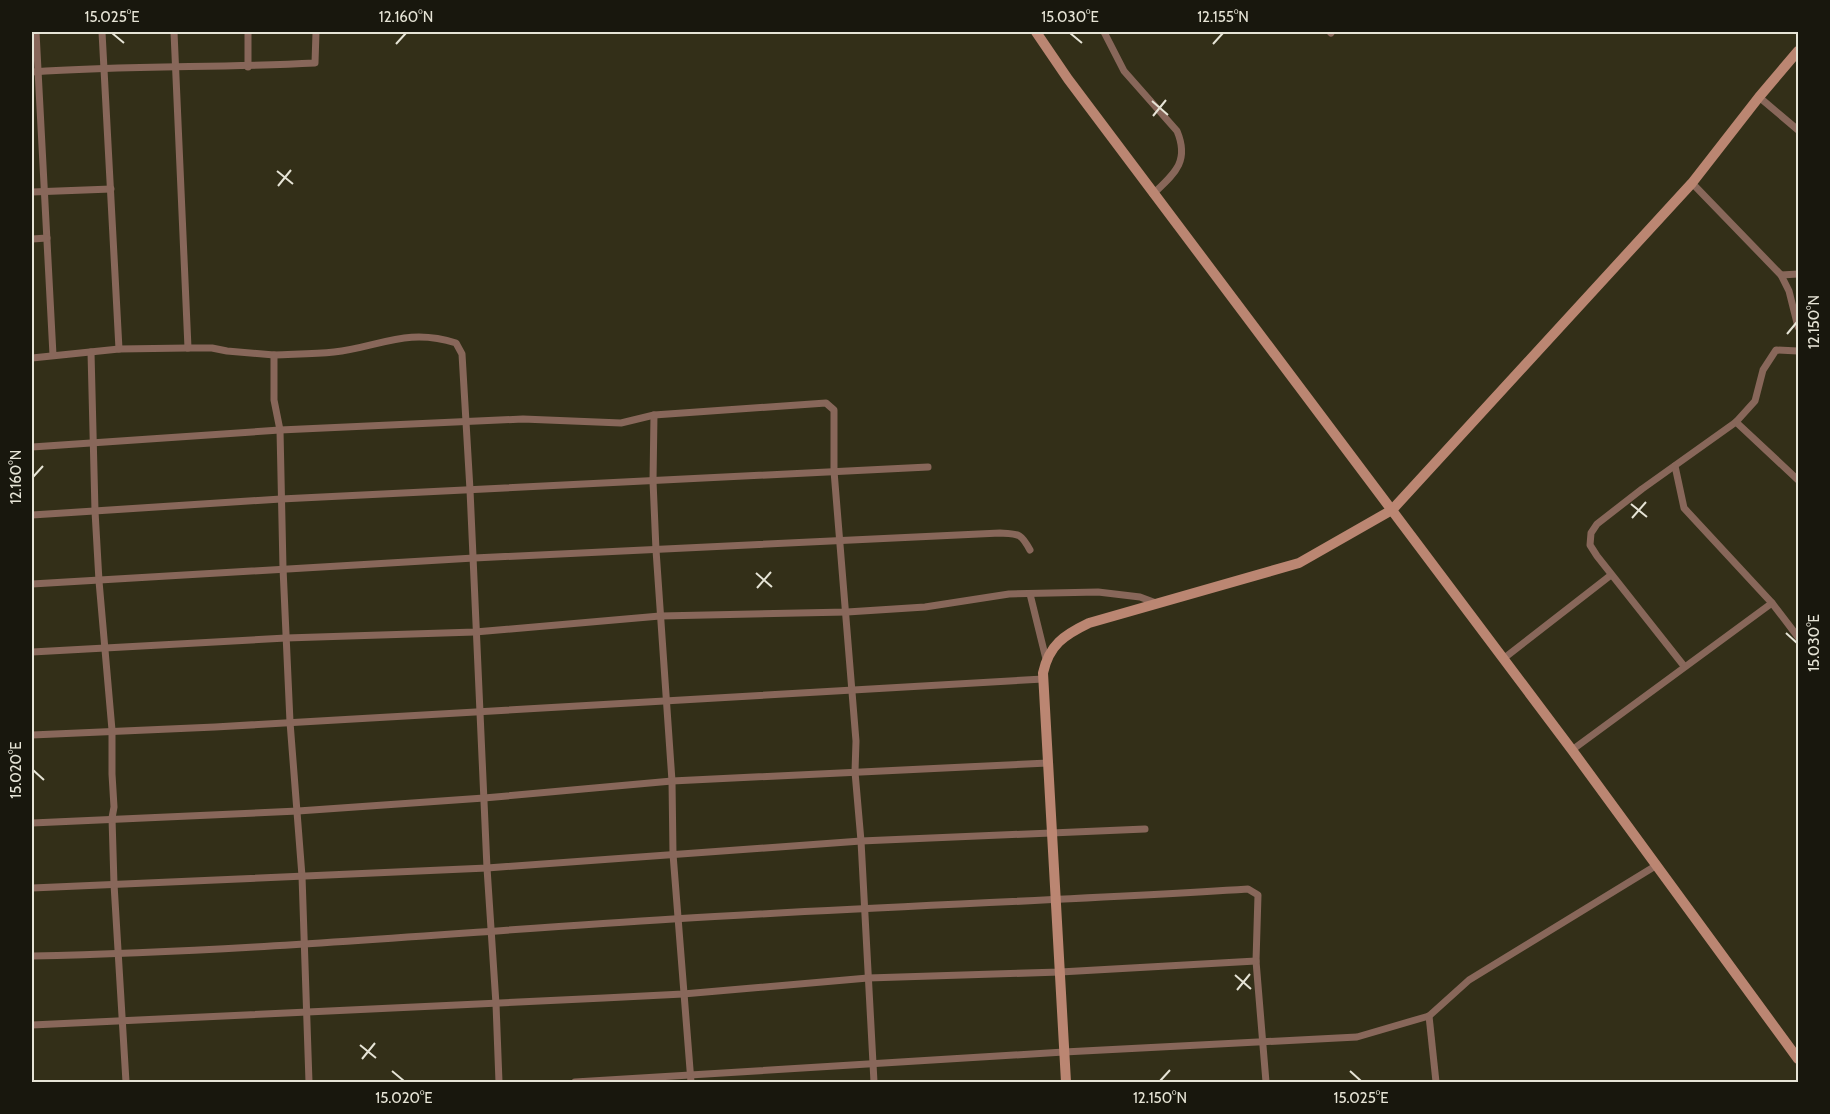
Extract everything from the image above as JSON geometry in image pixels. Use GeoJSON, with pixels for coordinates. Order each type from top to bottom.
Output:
{"type":"FeatureCollection","features":[{"type":"Feature","properties":{"kind":"street"},"geometry":{"type":"LineString","coordinates":[[36,32],[35,72],[45,191],[53,355]]}},
{"type":"Feature","properties":{"kind":"street"},"geometry":{"type":"LineString","coordinates":[[102,32],[119,349]]}},
{"type":"Feature","properties":{"kind":"street"},"geometry":{"type":"LineString","coordinates":[[174,32],[188,348]]}},
{"type":"Feature","properties":{"kind":"street"},"geometry":{"type":"LineString","coordinates":[[248,32],[248,67]]}},
{"type":"Feature","properties":{"kind":"street"},"geometry":{"type":"LineString","coordinates":[[35,72],[104,68],[248,67],[315,63],[316,32]]}},
{"type":"Feature","properties":{"kind":"street"},"geometry":{"type":"LineString","coordinates":[[1036,32],[1068,79],[1572,750],[1798,1059]]}},
{"type":"Feature","properties":{"kind":"street"},"geometry":{"type":"LineString","coordinates":[[1104,32],[1124,70],[1177,131],[1181,140],[1181,157],[1176,172],[1154,194]]}},
{"type":"Feature","properties":{"kind":"street"},"geometry":{"type":"LineString","coordinates":[[1066,1083],[1043,679],[1046,659],[1054,645],[1070,632],[1089,623],[1299,563],[1392,510],[1692,183],[1798,51]]}},
{"type":"Feature","properties":{"kind":"street"},"geometry":{"type":"LineString","coordinates":[[1759,97],[1798,130]]}},
{"type":"Feature","properties":{"kind":"street"},"geometry":{"type":"LineString","coordinates":[[1692,183],[1781,275],[1789,291],[1798,327]]}},
{"type":"Feature","properties":{"kind":"street"},"geometry":{"type":"LineString","coordinates":[[32,192],[111,189]]}},
{"type":"Feature","properties":{"kind":"street"},"geometry":{"type":"LineString","coordinates":[[32,239],[47,238]]}},
{"type":"Feature","properties":{"kind":"street"},"geometry":{"type":"LineString","coordinates":[[1781,275],[1798,274]]}},
{"type":"Feature","properties":{"kind":"street"},"geometry":{"type":"LineString","coordinates":[[32,358],[119,349],[188,348],[212,348],[274,355],[335,351],[405,336],[442,338],[456,343],[462,354],[474,558],[475,632],[499,1083]]}},
{"type":"Feature","properties":{"kind":"street"},"geometry":{"type":"LineString","coordinates":[[1684,666],[1611,575],[1590,545],[1591,533],[1603,518],[1736,422],[1755,401],[1763,370],[1776,350],[1798,351]]}},
{"type":"Feature","properties":{"kind":"street"},"geometry":{"type":"LineString","coordinates":[[91,352],[95,511],[112,730],[114,807],[111,818],[126,1083]]}},
{"type":"Feature","properties":{"kind":"street"},"geometry":{"type":"LineString","coordinates":[[274,355],[274,400],[280,430],[290,722],[302,876],[309,1083]]}},
{"type":"Feature","properties":{"kind":"street"},"geometry":{"type":"LineString","coordinates":[[32,447],[280,430],[466,421],[523,419],[621,423],[654,415],[826,403],[834,410],[834,471],[853,691],[855,772],[874,1083]]}},
{"type":"Feature","properties":{"kind":"street"},"geometry":{"type":"LineString","coordinates":[[654,415],[653,481],[660,616],[668,702],[672,782],[672,854],[691,1079]]}},
{"type":"Feature","properties":{"kind":"street"},"geometry":{"type":"LineString","coordinates":[[1736,422],[1798,480]]}},
{"type":"Feature","properties":{"kind":"street"},"geometry":{"type":"LineString","coordinates":[[1675,466],[1684,508],[1772,603],[1798,637]]}},
{"type":"Feature","properties":{"kind":"street"},"geometry":{"type":"LineString","coordinates":[[32,515],[281,499],[928,467]]}},
{"type":"Feature","properties":{"kind":"street"},"geometry":{"type":"LineString","coordinates":[[32,584],[719,545],[799,544],[839,539],[1018,534],[1025,540],[1030,550]]}},
{"type":"Feature","properties":{"kind":"street"},"geometry":{"type":"LineString","coordinates":[[1503,658],[1611,575]]}},
{"type":"Feature","properties":{"kind":"street"},"geometry":{"type":"LineString","coordinates":[[32,652],[286,638],[475,632],[660,616],[847,612],[925,607],[1009,594],[1098,592],[1140,597],[1156,604]]}},
{"type":"Feature","properties":{"kind":"street"},"geometry":{"type":"LineString","coordinates":[[1030,594],[1046,659]]}},
{"type":"Feature","properties":{"kind":"street"},"geometry":{"type":"LineString","coordinates":[[1572,750],[1772,603]]}},
{"type":"Feature","properties":{"kind":"street"},"geometry":{"type":"LineString","coordinates":[[32,735],[112,730],[216,728],[1043,679]]}},
{"type":"Feature","properties":{"kind":"street"},"geometry":{"type":"LineString","coordinates":[[32,823],[298,811],[672,782],[1048,763]]}},
{"type":"Feature","properties":{"kind":"street"},"geometry":{"type":"LineString","coordinates":[[32,888],[487,868],[861,841],[1145,829]]}},
{"type":"Feature","properties":{"kind":"street"},"geometry":{"type":"LineString","coordinates":[[575,1083],[691,1079],[1064,1052],[1357,1036],[1429,1016],[1469,981],[1657,865]]}},
{"type":"Feature","properties":{"kind":"street"},"geometry":{"type":"LineString","coordinates":[[32,956],[120,954],[303,944],[676,919],[1056,901],[1248,889],[1258,895],[1257,961],[1266,1083]]}},
{"type":"Feature","properties":{"kind":"street"},"geometry":{"type":"LineString","coordinates":[[32,1025],[683,994],[868,978],[1059,972],[1257,961]]}},
{"type":"Feature","properties":{"kind":"street"},"geometry":{"type":"LineString","coordinates":[[1429,1016],[1436,1083]]}}]}
